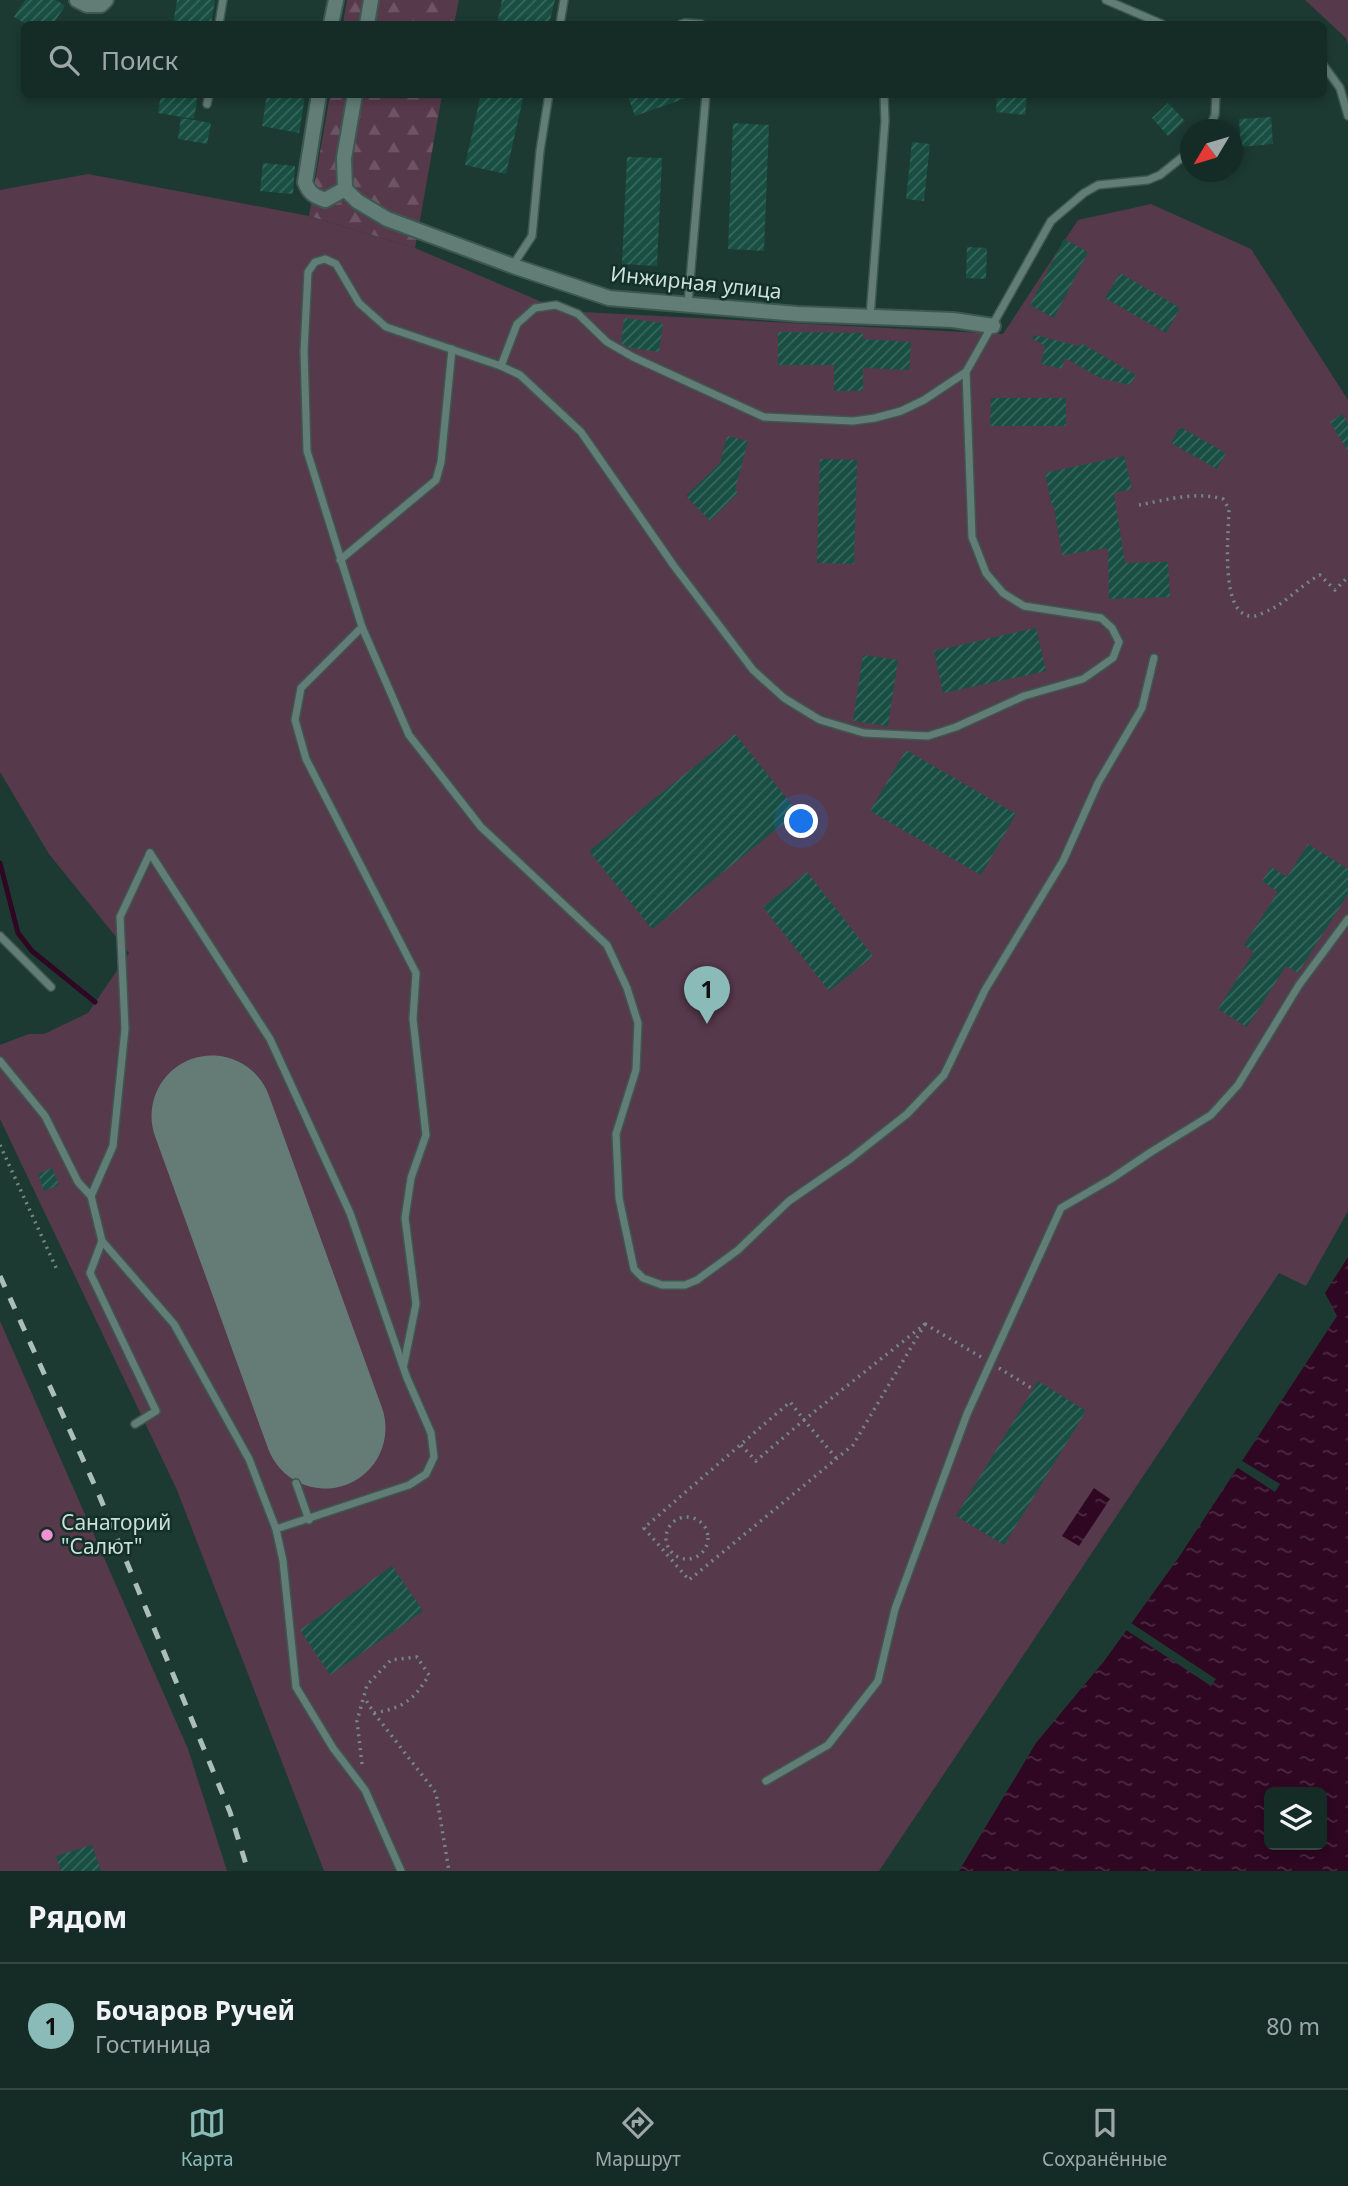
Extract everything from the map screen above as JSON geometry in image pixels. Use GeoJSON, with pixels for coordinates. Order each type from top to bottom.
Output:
{"type":"FeatureCollection","features":[{"type":"Feature","properties":{"kind":"street"},"geometry":{"type":"LineString","coordinates":[[77,0],[87,5],[101,5],[106,0]]}},
{"type":"Feature","properties":{"kind":"street"},"geometry":{"type":"LineString","coordinates":[[332,21],[335,0]]}},
{"type":"Feature","properties":{"kind":"street"},"geometry":{"type":"LineString","coordinates":[[368,21],[371,0]]}},
{"type":"Feature","properties":{"kind":"street"},"geometry":{"type":"LineString","coordinates":[[319,98],[305,182],[308,191],[325,200],[345,189],[344,159],[354,98]]}},
{"type":"Feature","properties":{"kind":"street","name":"Инжирная улица"},"geometry":{"type":"LineString","coordinates":[[345,189],[357,201],[387,219],[609,298],[869,318],[953,320],[993,326]]}},
{"type":"Feature","properties":{"kind":"lane"},"geometry":{"type":"LineString","coordinates":[[220,21],[223,0]]}},
{"type":"Feature","properties":{"kind":"lane"},"geometry":{"type":"LineString","coordinates":[[560,21],[564,0]]}},
{"type":"Feature","properties":{"kind":"lane"},"geometry":{"type":"LineString","coordinates":[[1106,0],[1155,21]]}},
{"type":"Feature","properties":{"kind":"lane"},"geometry":{"type":"LineString","coordinates":[[1327,70],[1340,88],[1348,116]]}},
{"type":"Feature","properties":{"kind":"lane"},"geometry":{"type":"LineString","coordinates":[[207,104],[208,98]]}},
{"type":"Feature","properties":{"kind":"lane"},"geometry":{"type":"LineString","coordinates":[[513,266],[532,236],[548,98]]}},
{"type":"Feature","properties":{"kind":"lane"},"geometry":{"type":"LineString","coordinates":[[688,304],[706,98]]}},
{"type":"Feature","properties":{"kind":"lane"},"geometry":{"type":"LineString","coordinates":[[869,318],[885,121],[884,98]]}},
{"type":"Feature","properties":{"kind":"lane"},"geometry":{"type":"LineString","coordinates":[[1213,119],[1216,98]]}},
{"type":"Feature","properties":{"kind":"lane"},"geometry":{"type":"LineString","coordinates":[[501,366],[517,324],[535,308],[556,305],[578,314],[607,342],[632,357],[764,417],[853,421],[901,411],[924,400],[966,372],[1051,221],[1066,207],[1098,185],[1136,182],[1160,175],[1180,160]]}},
{"type":"Feature","properties":{"kind":"lane"},"geometry":{"type":"LineString","coordinates":[[966,372],[972,537],[986,573],[1003,593],[1024,606],[1101,618],[1112,628],[1119,642],[1113,658],[1083,679],[1024,696],[956,727],[928,736],[864,733],[820,720],[784,698],[753,670],[674,566],[581,432],[520,375],[386,327],[359,303],[336,264],[324,259],[315,262],[309,272],[304,351],[307,451],[362,627],[409,735],[481,827],[607,945],[627,988],[638,1023],[636,1070],[616,1134],[619,1198],[634,1269],[643,1278],[663,1285],[685,1285],[697,1280],[737,1250],[789,1201],[850,1159],[907,1114],[944,1075],[985,990],[1063,861],[1098,783],[1142,708],[1154,658]]}},
{"type":"Feature","properties":{"kind":"lane"},"geometry":{"type":"LineString","coordinates":[[340,560],[436,480],[441,462],[452,349]]}},
{"type":"Feature","properties":{"kind":"lane"},"geometry":{"type":"LineString","coordinates":[[362,627],[301,688],[295,720],[306,759],[416,973],[413,1019],[426,1135],[411,1178],[405,1218],[416,1304],[404,1367]]}},
{"type":"Feature","properties":{"kind":"lane"},"geometry":{"type":"LineString","coordinates":[[91,1196],[113,1146],[125,1029],[120,917],[150,853],[270,1039],[350,1213],[404,1367],[431,1433],[434,1457],[426,1474],[409,1485],[276,1529]]}},
{"type":"Feature","properties":{"kind":"lane"},"geometry":{"type":"LineString","coordinates":[[766,1781],[828,1745],[878,1681],[895,1609],[967,1414],[1061,1208],[1211,1115],[1238,1085],[1299,985],[1348,919]]}},
{"type":"Feature","properties":{"kind":"lane"},"geometry":{"type":"LineString","coordinates":[[0,936],[51,987]]}},
{"type":"Feature","properties":{"kind":"lane"},"geometry":{"type":"LineString","coordinates":[[0,1061],[45,1116],[78,1182],[91,1196],[102,1241],[174,1324],[249,1459],[276,1529],[283,1561],[296,1688],[333,1748],[365,1790],[401,1871]]}},
{"type":"Feature","properties":{"kind":"lane"},"geometry":{"type":"LineString","coordinates":[[102,1241],[90,1273],[156,1410],[135,1424]]}},
{"type":"Feature","properties":{"kind":"lane"},"geometry":{"type":"LineString","coordinates":[[296,1483],[309,1520]]}},
{"type":"Feature","properties":{"kind":"path"},"geometry":{"type":"LineString","coordinates":[[1139,505],[1196,496],[1211,495],[1223,499],[1229,509],[1228,584],[1233,601],[1242,614],[1255,616],[1274,608],[1308,580],[1320,575],[1335,590],[1348,577]]}},
{"type":"Feature","properties":{"kind":"path"},"geometry":{"type":"LineString","coordinates":[[0,1145],[58,1272]]}},
{"type":"Feature","properties":{"kind":"path"},"geometry":{"type":"LineString","coordinates":[[741,1445],[756,1461],[804,1420],[925,1324],[853,1446],[689,1580],[644,1528],[790,1402],[804,1420],[837,1459]]}},
{"type":"Feature","properties":{"kind":"path"},"geometry":{"type":"LineString","coordinates":[[690,1516],[704,1524],[709,1540],[701,1555],[684,1560],[668,1553],[665,1535],[673,1520],[690,1516]]}},
{"type":"Feature","properties":{"kind":"path"},"geometry":{"type":"LineString","coordinates":[[365,1790],[357,1721],[367,1685],[391,1660],[417,1657],[429,1675],[417,1694],[393,1710],[374,1713]]}},
{"type":"Feature","properties":{"kind":"path"},"geometry":{"type":"LineString","coordinates":[[363,1697],[436,1793],[449,1871]]}},
{"type":"Feature","properties":{"kind":"green space"},"geometry":{"type":"Polygon","coordinates":[[[347,0],[459,0],[455,21],[344,21],[347,0]]]}},
{"type":"Feature","properties":{"kind":"green space"},"geometry":{"type":"Polygon","coordinates":[[[1305,0],[1348,0],[1348,45],[1346,38],[1305,0]]]}},
{"type":"Feature","properties":{"kind":"green space"},"geometry":{"type":"Polygon","coordinates":[[[329,98],[441,98],[415,248],[309,216],[329,98]]]}},
{"type":"Feature","properties":{"kind":"green space"},"geometry":{"type":"Polygon","coordinates":[[[88,174],[309,216],[415,248],[563,311],[1003,334],[1078,220],[1151,204],[1251,249],[1348,400],[1348,1211],[1306,1286],[1279,1273],[879,1871],[324,1871],[177,1490],[0,1119],[0,1045],[29,1034],[44,1034],[88,1013],[129,953],[49,854],[0,772],[0,190],[88,174]]]}},
{"type":"Feature","properties":{"kind":"green space","name":"Санаторий \"Салют\""},"geometry":{"type":"Polygon","coordinates":[[[0,1321],[188,1749],[227,1871],[0,1871],[0,1321]]]}},
{"type":"Feature","properties":{"kind":"water"},"geometry":{"type":"Polygon","coordinates":[[[1348,1257],[1348,1871],[959,1871],[1036,1743],[1105,1660],[1179,1557],[1337,1316],[1325,1293],[1348,1257]]]}},
{"type":"Feature","properties":{"kind":"water"},"geometry":{"type":"Polygon","coordinates":[[[1094,1488],[1110,1499],[1079,1546],[1062,1536],[1094,1488]]]}},
{"type":"Feature","properties":{"kind":"pier"},"geometry":{"type":"Polygon","coordinates":[[[1239,1459],[1280,1484],[1275,1492],[1235,1466],[1239,1459]]]}},
{"type":"Feature","properties":{"kind":"pier"},"geometry":{"type":"Polygon","coordinates":[[[1128,1621],[1216,1679],[1211,1686],[1123,1628],[1128,1621]]]}},
{"type":"Feature","properties":{"kind":"building"},"geometry":{"type":"Polygon","coordinates":[[[25,0],[56,0],[65,6],[55,21],[21,21],[14,17],[25,0]]]}},
{"type":"Feature","properties":{"kind":"building"},"geometry":{"type":"Polygon","coordinates":[[[177,0],[215,0],[212,21],[174,21],[177,0]]]}},
{"type":"Feature","properties":{"kind":"building"},"geometry":{"type":"Polygon","coordinates":[[[502,0],[555,0],[550,21],[498,21],[502,0]]]}},
{"type":"Feature","properties":{"kind":"building"},"geometry":{"type":"Polygon","coordinates":[[[160,98],[197,98],[194,119],[158,113],[160,98]]]}},
{"type":"Feature","properties":{"kind":"building"},"geometry":{"type":"Polygon","coordinates":[[[266,98],[305,98],[299,133],[262,126],[266,98]]]}},
{"type":"Feature","properties":{"kind":"building"},"geometry":{"type":"Polygon","coordinates":[[[480,98],[523,98],[506,174],[465,165],[480,98]]]}},
{"type":"Feature","properties":{"kind":"building"},"geometry":{"type":"Polygon","coordinates":[[[628,98],[686,98],[635,116],[628,98]]]}},
{"type":"Feature","properties":{"kind":"building"},"geometry":{"type":"Polygon","coordinates":[[[997,98],[1027,98],[1025,115],[996,112],[997,98]]]}},
{"type":"Feature","properties":{"kind":"building"},"geometry":{"type":"Polygon","coordinates":[[[1168,103],[1183,119],[1180,119],[1180,125],[1168,136],[1152,118],[1168,103]]]}},
{"type":"Feature","properties":{"kind":"building"},"geometry":{"type":"Polygon","coordinates":[[[1271,117],[1273,144],[1243,147],[1243,119],[1239,119],[1271,117]]]}},
{"type":"Feature","properties":{"kind":"building"},"geometry":{"type":"Polygon","coordinates":[[[181,118],[211,123],[207,144],[178,139],[181,118]]]}},
{"type":"Feature","properties":{"kind":"building"},"geometry":{"type":"Polygon","coordinates":[[[733,123],[769,125],[764,251],[728,249],[733,123]]]}},
{"type":"Feature","properties":{"kind":"building"},"geometry":{"type":"Polygon","coordinates":[[[912,142],[930,144],[924,201],[906,199],[912,142]]]}},
{"type":"Feature","properties":{"kind":"building"},"geometry":{"type":"Polygon","coordinates":[[[627,157],[662,158],[657,266],[622,264],[627,157]]]}},
{"type":"Feature","properties":{"kind":"building"},"geometry":{"type":"Polygon","coordinates":[[[263,163],[295,166],[293,194],[260,191],[263,163]]]}},
{"type":"Feature","properties":{"kind":"building"},"geometry":{"type":"Polygon","coordinates":[[[1064,239],[1088,252],[1054,318],[1030,305],[1064,239]]]}},
{"type":"Feature","properties":{"kind":"building"},"geometry":{"type":"Polygon","coordinates":[[[967,247],[987,248],[986,279],[966,278],[967,247]]]}},
{"type":"Feature","properties":{"kind":"building"},"geometry":{"type":"Polygon","coordinates":[[[1120,273],[1180,308],[1166,333],[1105,298],[1120,273]]]}},
{"type":"Feature","properties":{"kind":"building"},"geometry":{"type":"Polygon","coordinates":[[[624,318],[663,323],[659,352],[630,348],[621,343],[624,318]]]}},
{"type":"Feature","properties":{"kind":"building"},"geometry":{"type":"Polygon","coordinates":[[[778,332],[863,333],[863,339],[911,342],[909,370],[863,368],[863,391],[834,391],[834,365],[778,365],[778,332]]]}},
{"type":"Feature","properties":{"kind":"building"},"geometry":{"type":"Polygon","coordinates":[[[1034,335],[1079,346],[1081,343],[1136,375],[1130,385],[1100,378],[1065,358],[1062,369],[1041,364],[1045,346],[1032,338],[1034,335]]]}},
{"type":"Feature","properties":{"kind":"building"},"geometry":{"type":"Polygon","coordinates":[[[991,398],[1066,398],[1066,426],[990,426],[991,398]]]}},
{"type":"Feature","properties":{"kind":"building"},"geometry":{"type":"Polygon","coordinates":[[[1342,414],[1348,424],[1348,451],[1330,422],[1342,414]]]}},
{"type":"Feature","properties":{"kind":"building"},"geometry":{"type":"Polygon","coordinates":[[[1180,427],[1226,453],[1217,469],[1171,443],[1180,427]]]}},
{"type":"Feature","properties":{"kind":"building"},"geometry":{"type":"Polygon","coordinates":[[[727,436],[748,441],[735,490],[738,493],[710,521],[686,496],[720,463],[727,436]]]}},
{"type":"Feature","properties":{"kind":"building"},"geometry":{"type":"Polygon","coordinates":[[[1124,456],[1132,489],[1114,493],[1125,563],[1168,562],[1170,597],[1109,599],[1108,548],[1062,555],[1054,506],[1045,473],[1124,456]]]}},
{"type":"Feature","properties":{"kind":"building"},"geometry":{"type":"Polygon","coordinates":[[[820,459],[857,460],[854,564],[817,563],[820,459]]]}},
{"type":"Feature","properties":{"kind":"building"},"geometry":{"type":"Polygon","coordinates":[[[1036,628],[1046,671],[943,693],[934,651],[1036,628]]]}},
{"type":"Feature","properties":{"kind":"building"},"geometry":{"type":"Polygon","coordinates":[[[863,655],[898,660],[888,726],[853,721],[863,655]]]}},
{"type":"Feature","properties":{"kind":"building"},"geometry":{"type":"Polygon","coordinates":[[[735,734],[798,812],[652,929],[589,851],[735,734]]]}},
{"type":"Feature","properties":{"kind":"building"},"geometry":{"type":"Polygon","coordinates":[[[906,750],[1016,814],[981,875],[870,811],[906,750]]]}},
{"type":"Feature","properties":{"kind":"building"},"geometry":{"type":"Polygon","coordinates":[[[1308,844],[1348,869],[1348,894],[1298,973],[1286,966],[1247,1027],[1218,1009],[1254,952],[1244,945],[1278,892],[1262,881],[1271,867],[1287,877],[1308,844]]]}},
{"type":"Feature","properties":{"kind":"building"},"geometry":{"type":"Polygon","coordinates":[[[807,872],[873,956],[829,991],[763,907],[807,872]]]}},
{"type":"Feature","properties":{"kind":"building"},"geometry":{"type":"Polygon","coordinates":[[[52,1168],[59,1185],[44,1191],[38,1174],[52,1168]]]}},
{"type":"Feature","properties":{"kind":"building"},"geometry":{"type":"Polygon","coordinates":[[[1038,1381],[1086,1411],[1004,1545],[956,1516],[1038,1381]]]}},
{"type":"Feature","properties":{"kind":"building"},"geometry":{"type":"Polygon","coordinates":[[[392,1566],[423,1611],[330,1675],[300,1630],[392,1566]]]}},
{"type":"Feature","properties":{"kind":"building"},"geometry":{"type":"Polygon","coordinates":[[[92,1845],[101,1871],[61,1871],[56,1856],[92,1845]]]}},
{"type":"Feature","properties":{"kind":"waterway"},"geometry":{"type":"LineString","coordinates":[[0,863],[18,933],[32,951],[95,1002]]}},
{"type":"Feature","properties":{"kind":"runway"},"geometry":{"type":"LineString","coordinates":[[212,1116],[325,1428]]}},
{"type":"Feature","properties":{"kind":"railway"},"geometry":{"type":"LineString","coordinates":[[0,1276],[99,1495],[230,1812],[248,1871]]}},
{"type":"Feature","properties":{"kind":"place","name":"Бочаров Ручей"},"geometry":{"type":"Point","coordinates":[707,1024]}},
{"type":"Feature","properties":{"kind":"place","name":"Санаторий \"Салют\""},"geometry":{"type":"Point","coordinates":[47,1535]}}]}
